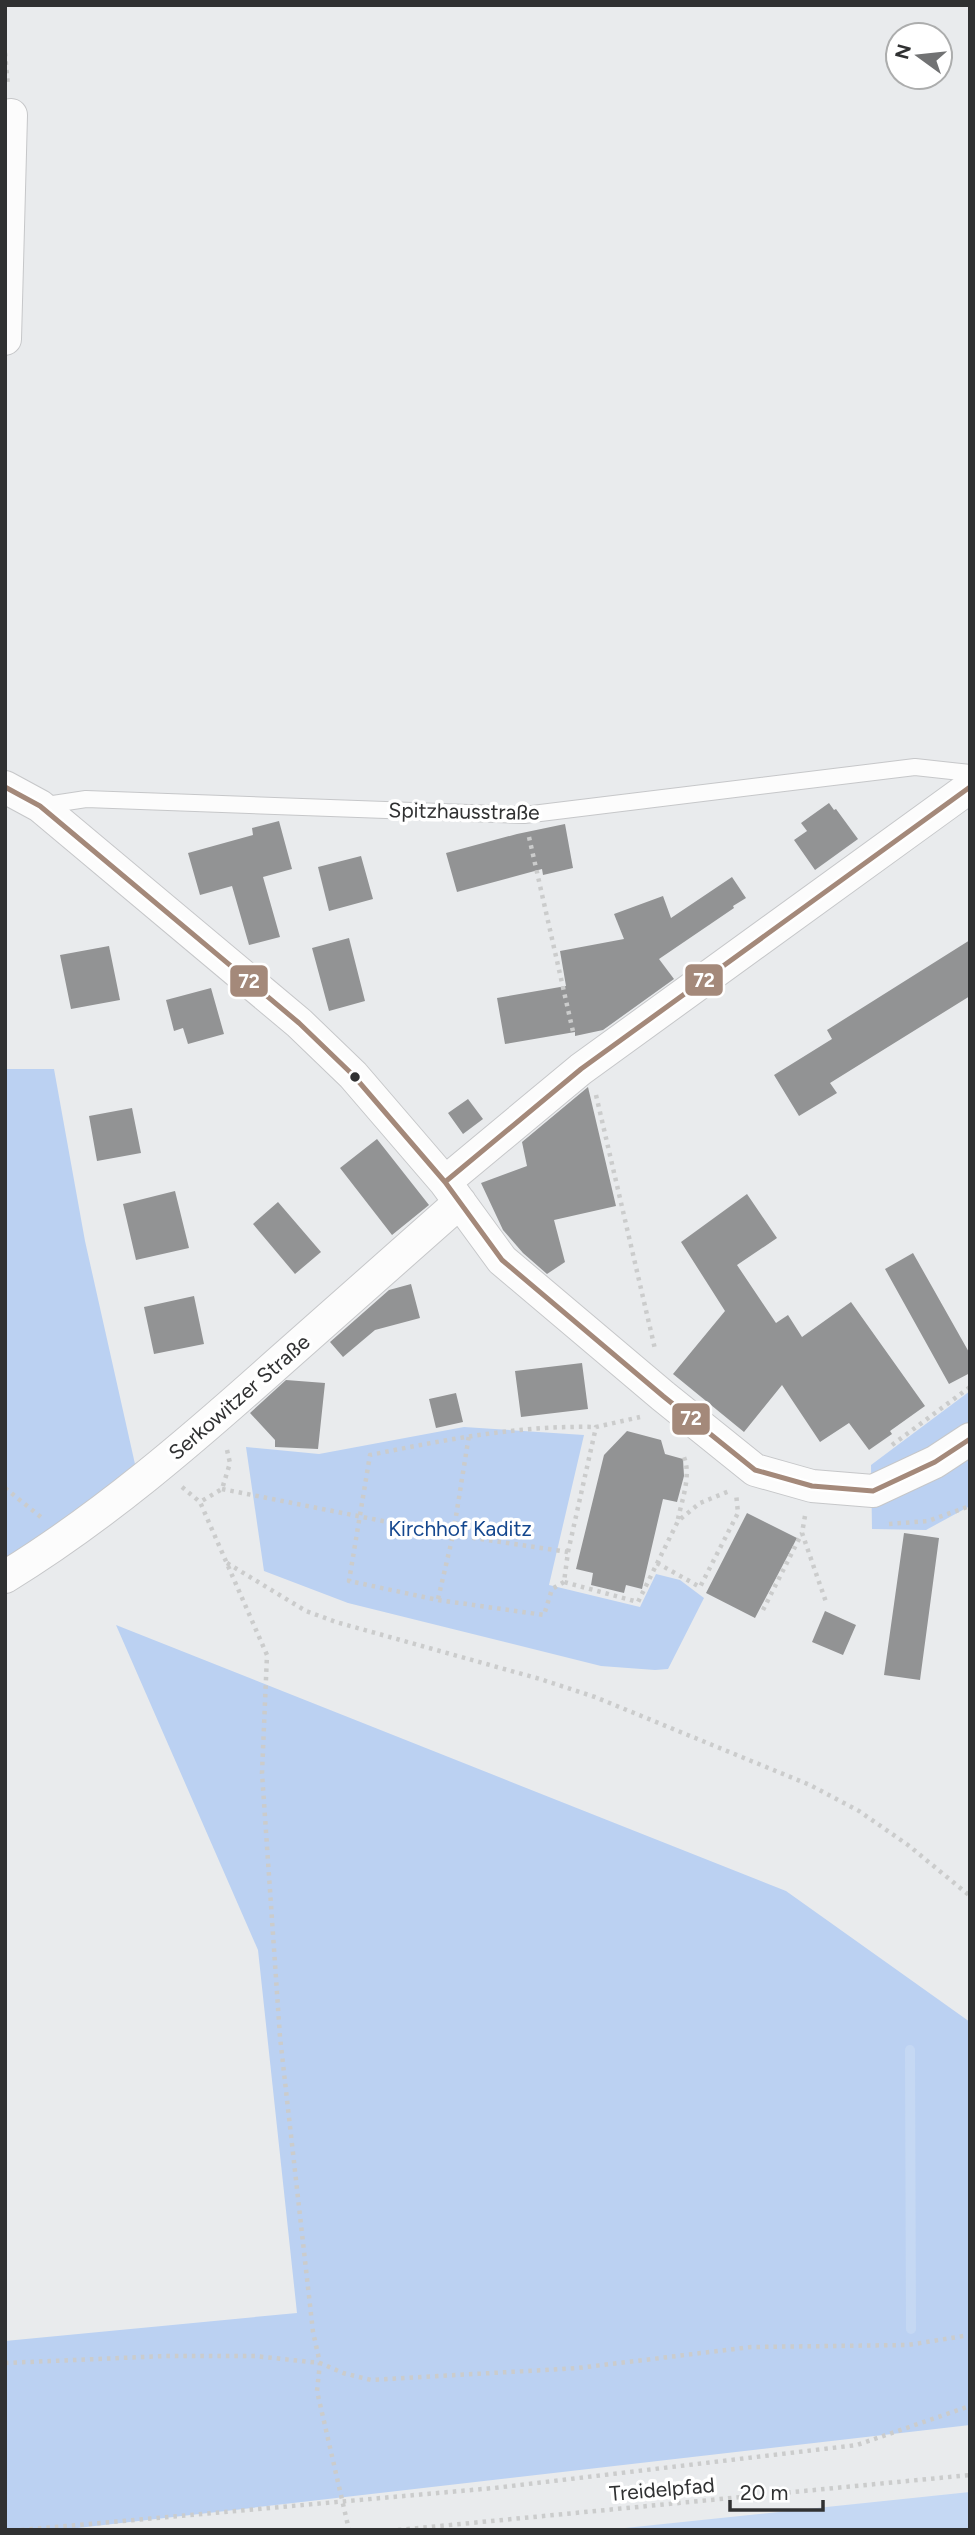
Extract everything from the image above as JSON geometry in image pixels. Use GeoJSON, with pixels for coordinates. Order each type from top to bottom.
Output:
{"type":"FeatureCollection","features":[{"type":"Feature","properties":{"kind":"street"},"geometry":{"type":"LineString","coordinates":[[5,339],[11,115]]}},
{"type":"Feature","properties":{"kind":"street"},"geometry":{"type":"LineString","coordinates":[[5,787],[40,806],[299,1023],[354,1075],[453,1192],[502,1260],[663,1396],[745,1480],[873,1491],[935,1462],[970,1439]]}},
{"type":"Feature","properties":{"kind":"street","name":"Serkowitzer Straße"},"geometry":{"type":"LineString","coordinates":[[5,1577],[78,1527],[220,1415],[581,1069],[970,788]]}},
{"type":"Feature","properties":{"kind":"lane","name":"Spitzhausstraße"},"geometry":{"type":"LineString","coordinates":[[40,806],[86,799],[524,815],[915,767],[970,773]]}},
{"type":"Feature","properties":{"kind":"path"},"geometry":{"type":"LineString","coordinates":[[883,1451],[970,1387]]}},
{"type":"Feature","properties":{"kind":"path"},"geometry":{"type":"LineString","coordinates":[[220,1415],[230,1464],[222,1489]]}},
{"type":"Feature","properties":{"kind":"path"},"geometry":{"type":"LineString","coordinates":[[646,1416],[596,1427],[570,1426],[469,1435],[370,1455],[349,1581],[438,1600],[544,1615],[552,1589],[564,1582],[638,1602],[678,1521],[687,1475],[685,1456],[677,1448]]}},
{"type":"Feature","properties":{"kind":"path"},"geometry":{"type":"LineString","coordinates":[[564,1582],[568,1552],[596,1427]]}},
{"type":"Feature","properties":{"kind":"path"},"geometry":{"type":"LineString","coordinates":[[438,1600],[453,1535],[469,1435]]}},
{"type":"Feature","properties":{"kind":"path"},"geometry":{"type":"LineString","coordinates":[[678,1521],[700,1503],[745,1480]]}},
{"type":"Feature","properties":{"kind":"path"},"geometry":{"type":"LineString","coordinates":[[657,1563],[700,1587],[738,1513],[745,1480]]}},
{"type":"Feature","properties":{"kind":"path"},"geometry":{"type":"LineString","coordinates":[[763,1610],[802,1533],[813,1486]]}},
{"type":"Feature","properties":{"kind":"path"},"geometry":{"type":"LineString","coordinates":[[5,1488],[40,1518],[78,1527]]}},
{"type":"Feature","properties":{"kind":"path"},"geometry":{"type":"LineString","coordinates":[[349,2530],[317,2391],[320,2363],[313,2332],[279,2023],[262,1773],[267,1654],[200,1502],[222,1489],[453,1535],[568,1552]]}},
{"type":"Feature","properties":{"kind":"path"},"geometry":{"type":"LineString","coordinates":[[889,1524],[928,1521],[970,1506]]}},
{"type":"Feature","properties":{"kind":"path"},"geometry":{"type":"LineString","coordinates":[[802,1533],[826,1602]]}},
{"type":"Feature","properties":{"kind":"path"},"geometry":{"type":"LineString","coordinates":[[225,1562],[306,1611],[335,1622],[595,1697],[810,1785],[859,1811],[898,1838],[970,1896]]}},
{"type":"Feature","properties":{"kind":"path"},"geometry":{"type":"LineString","coordinates":[[5,2363],[179,2356],[256,2356],[320,2363],[343,2373],[371,2380],[578,2368],[751,2347],[908,2345],[970,2335]]}},
{"type":"Feature","properties":{"kind":"path"},"geometry":{"type":"LineString","coordinates":[[21,2530],[494,2488],[857,2445],[970,2406]]}},
{"type":"Feature","properties":{"kind":"path","name":"Treidelpfad"},"geometry":{"type":"LineString","coordinates":[[398,2530],[970,2475]]}},
{"type":"Feature","properties":{"kind":"green space"},"geometry":{"type":"Polygon","coordinates":[[[5,1069],[54,1069],[85,1241],[137,1473],[5,1559],[5,1069]]]}},
{"type":"Feature","properties":{"kind":"green space"},"geometry":{"type":"Polygon","coordinates":[[[970,1391],[970,1506],[926,1530],[872,1529],[871,1465],[970,1391]]]}},
{"type":"Feature","properties":{"kind":"green space","name":"Kirchhof Kaditz"},"geometry":{"type":"Polygon","coordinates":[[[464,1427],[584,1435],[549,1585],[640,1607],[656,1574],[680,1580],[704,1598],[668,1669],[601,1666],[348,1603],[264,1571],[246,1447],[319,1454],[464,1427]]]}},
{"type":"Feature","properties":{"kind":"green space"},"geometry":{"type":"Polygon","coordinates":[[[116,1625],[786,1891],[970,2022],[970,2425],[60,2530],[5,2530],[5,2341],[297,2313],[258,1950],[116,1625]]]}},
{"type":"Feature","properties":{"kind":"shaded area"},"geometry":{"type":"Polygon","coordinates":[[[970,2492],[970,2530],[606,2530],[970,2492]]]}},
{"type":"Feature","properties":{"kind":"building"},"geometry":{"type":"Polygon","coordinates":[[[829,803],[858,839],[815,870],[794,840],[807,831],[801,823],[829,803]]]}},
{"type":"Feature","properties":{"kind":"building"},"geometry":{"type":"Polygon","coordinates":[[[279,821],[292,869],[263,877],[280,937],[249,945],[232,886],[200,895],[188,853],[253,835],[252,828],[279,821]]]}},
{"type":"Feature","properties":{"kind":"building"},"geometry":{"type":"Polygon","coordinates":[[[565,824],[573,868],[543,875],[542,869],[457,892],[446,853],[565,824]]]}},
{"type":"Feature","properties":{"kind":"building"},"geometry":{"type":"Polygon","coordinates":[[[361,856],[373,899],[329,911],[318,867],[361,856]]]}},
{"type":"Feature","properties":{"kind":"building"},"geometry":{"type":"Polygon","coordinates":[[[732,877],[746,898],[659,959],[674,979],[603,1030],[505,1044],[497,998],[566,986],[560,951],[624,939],[614,914],[663,896],[671,918],[732,877]]]}},
{"type":"Feature","properties":{"kind":"building"},"geometry":{"type":"Polygon","coordinates":[[[349,938],[365,1001],[329,1011],[312,948],[349,938]]]}},
{"type":"Feature","properties":{"kind":"building"},"geometry":{"type":"Polygon","coordinates":[[[970,940],[970,996],[830,1083],[837,1093],[799,1116],[774,1075],[832,1039],[827,1030],[970,940]]]}},
{"type":"Feature","properties":{"kind":"building"},"geometry":{"type":"Polygon","coordinates":[[[109,946],[120,1000],[71,1009],[60,955],[109,946]]]}},
{"type":"Feature","properties":{"kind":"building"},"geometry":{"type":"Polygon","coordinates":[[[211,988],[224,1034],[188,1044],[183,1028],[174,1031],[166,1000],[211,988]]]}},
{"type":"Feature","properties":{"kind":"building"},"geometry":{"type":"Polygon","coordinates":[[[588,1087],[616,1206],[554,1220],[565,1262],[547,1274],[523,1253],[503,1230],[481,1183],[527,1166],[522,1142],[588,1087]]]}},
{"type":"Feature","properties":{"kind":"building"},"geometry":{"type":"Polygon","coordinates":[[[468,1099],[483,1119],[463,1134],[448,1113],[468,1099]]]}},
{"type":"Feature","properties":{"kind":"building"},"geometry":{"type":"Polygon","coordinates":[[[132,1108],[141,1153],[97,1161],[89,1116],[132,1108]]]}},
{"type":"Feature","properties":{"kind":"building"},"geometry":{"type":"Polygon","coordinates":[[[377,1139],[429,1205],[392,1235],[340,1168],[377,1139]]]}},
{"type":"Feature","properties":{"kind":"building"},"geometry":{"type":"Polygon","coordinates":[[[175,1191],[189,1248],[136,1260],[123,1204],[175,1191]]]}},
{"type":"Feature","properties":{"kind":"building"},"geometry":{"type":"Polygon","coordinates":[[[747,1194],[777,1238],[737,1265],[776,1323],[788,1315],[802,1337],[851,1302],[925,1406],[869,1450],[849,1423],[820,1442],[782,1385],[744,1432],[673,1374],[725,1311],[681,1242],[747,1194]]]}},
{"type":"Feature","properties":{"kind":"building"},"geometry":{"type":"Polygon","coordinates":[[[278,1202],[321,1252],[295,1274],[253,1224],[278,1202]]]}},
{"type":"Feature","properties":{"kind":"building"},"geometry":{"type":"Polygon","coordinates":[[[913,1253],[970,1354],[970,1373],[949,1384],[885,1269],[913,1253]]]}},
{"type":"Feature","properties":{"kind":"building"},"geometry":{"type":"Polygon","coordinates":[[[411,1284],[420,1318],[375,1330],[343,1357],[330,1342],[389,1290],[411,1284]]]}},
{"type":"Feature","properties":{"kind":"building"},"geometry":{"type":"Polygon","coordinates":[[[194,1296],[204,1344],[154,1354],[144,1307],[194,1296]]]}},
{"type":"Feature","properties":{"kind":"building"},"geometry":{"type":"Polygon","coordinates":[[[582,1363],[588,1409],[521,1417],[515,1371],[582,1363]]]}},
{"type":"Feature","properties":{"kind":"building"},"geometry":{"type":"Polygon","coordinates":[[[286,1380],[325,1383],[318,1449],[275,1447],[275,1440],[250,1413],[286,1380]]]}},
{"type":"Feature","properties":{"kind":"building"},"geometry":{"type":"Polygon","coordinates":[[[456,1393],[463,1422],[436,1428],[429,1399],[456,1393]]]}},
{"type":"Feature","properties":{"kind":"building"},"geometry":{"type":"Polygon","coordinates":[[[627,1431],[661,1440],[665,1454],[683,1459],[684,1476],[677,1502],[663,1499],[642,1589],[626,1585],[624,1593],[591,1585],[593,1573],[576,1569],[604,1455],[627,1431]]]}},
{"type":"Feature","properties":{"kind":"building"},"geometry":{"type":"Polygon","coordinates":[[[747,1513],[797,1538],[755,1618],[706,1593],[747,1513]]]}},
{"type":"Feature","properties":{"kind":"building"},"geometry":{"type":"Polygon","coordinates":[[[904,1533],[939,1538],[920,1680],[884,1675],[904,1533]]]}},
{"type":"Feature","properties":{"kind":"building"},"geometry":{"type":"Polygon","coordinates":[[[825,1611],[856,1625],[843,1655],[812,1642],[825,1611]]]}},
{"type":"Feature","properties":{"kind":"waterway"},"geometry":{"type":"LineString","coordinates":[[910,2050],[911,2329]]}},
{"type":"Feature","properties":{"kind":"transit line","name":"72"},"geometry":{"type":"LineString","coordinates":[[5,787],[40,806],[299,1023],[353,1075],[445,1182],[502,1260],[755,1470],[812,1486],[873,1491],[935,1462],[970,1439]]}},
{"type":"Feature","properties":{"kind":"transit line","name":"72"},"geometry":{"type":"LineString","coordinates":[[445,1182],[581,1069],[970,787]]}}]}
